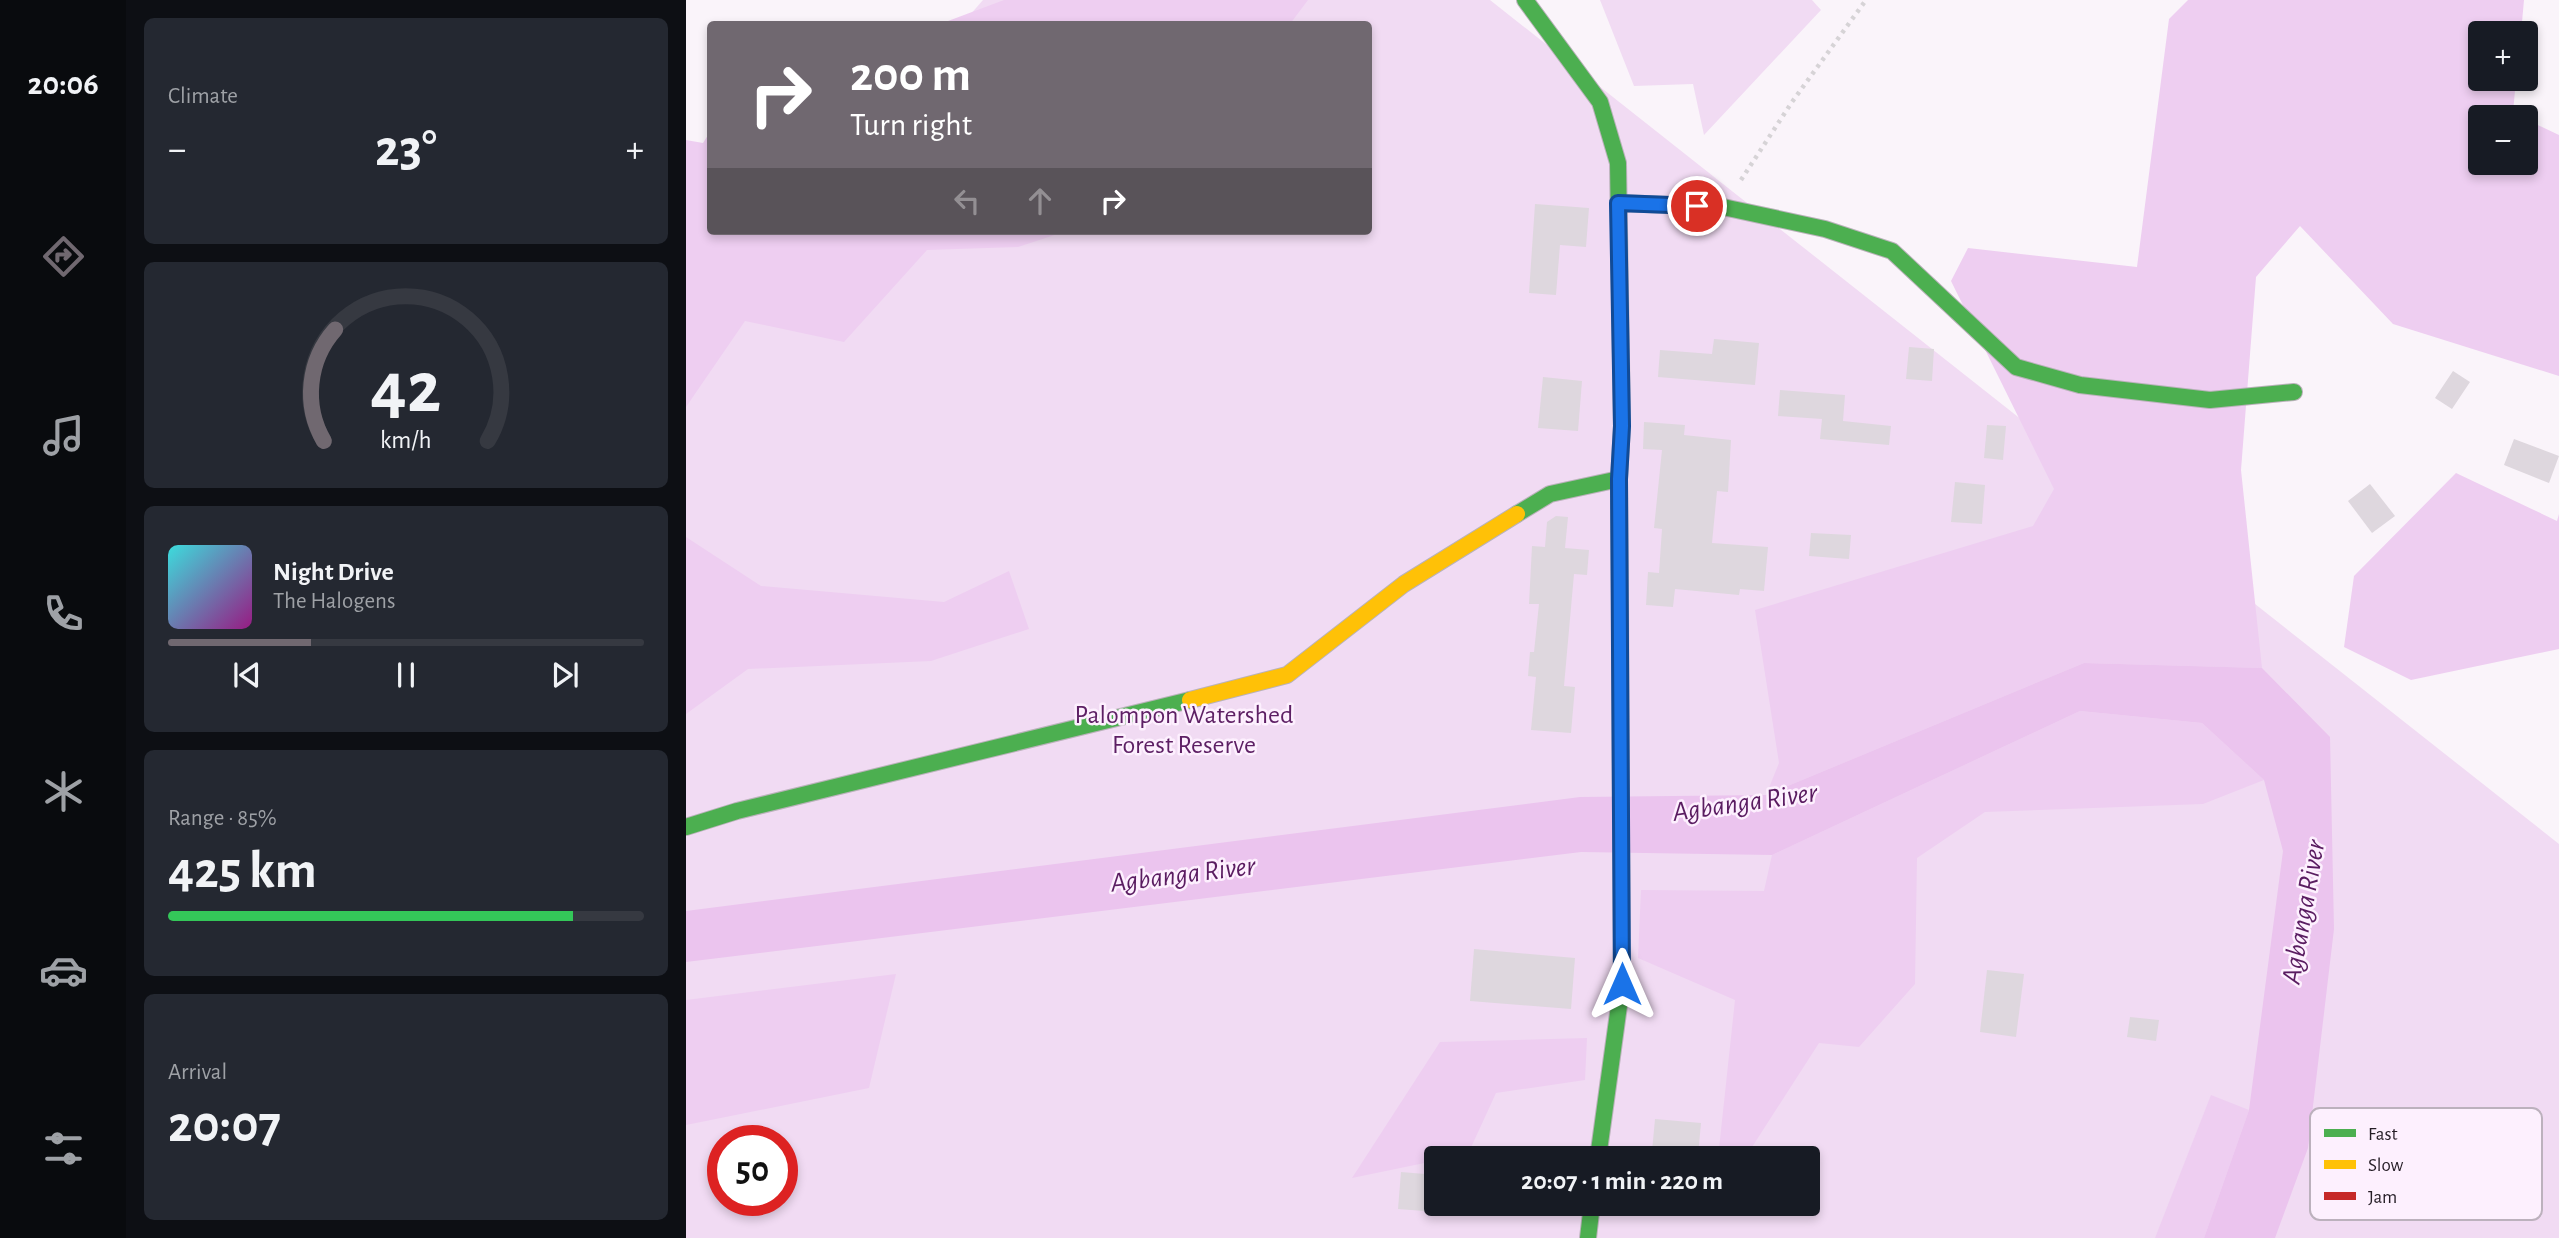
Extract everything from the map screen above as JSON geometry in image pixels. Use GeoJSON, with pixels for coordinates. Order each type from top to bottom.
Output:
{"type":"FeatureCollection","features":[{"type":"Feature","properties":{"kind":"street"},"geometry":{"type":"LineString","coordinates":[[1525,0],[1600,102],[1618,163],[1622,426],[1619,479],[1622,984],[1600,1146]]}},
{"type":"Feature","properties":{"kind":"street"},"geometry":{"type":"LineString","coordinates":[[1618,203],[1723,207],[1825,229],[1892,251],[2017,367],[2080,384],[2210,400],[2294,392]]}},
{"type":"Feature","properties":{"kind":"street"},"geometry":{"type":"LineString","coordinates":[[686,827],[737,811],[1116,720],[1287,675],[1404,583],[1550,494],[1619,479]]}},
{"type":"Feature","properties":{"kind":"street"},"geometry":{"type":"LineString","coordinates":[[1588,1238],[1591,1216]]}},
{"type":"Feature","properties":{"kind":"path"},"geometry":{"type":"LineString","coordinates":[[1723,207],[1792,102],[1866,0]]}},
{"type":"Feature","properties":{"kind":"green space","name":"Palompon Watershed Forest Reserve"},"geometry":{"type":"Polygon","coordinates":[[[983,0],[1490,0],[2559,844],[2559,1238],[686,1238],[686,347],[782,235],[1372,235],[1372,21],[965,21],[983,0]]]}},
{"type":"Feature","properties":{"kind":"green space"},"geometry":{"type":"Polygon","coordinates":[[[1600,0],[1812,0],[1821,10],[1704,135],[1693,84],[1634,86],[1600,0]]]}},
{"type":"Feature","properties":{"kind":"shaded area"},"geometry":{"type":"Polygon","coordinates":[[[1004,0],[1308,0],[1292,21],[948,21],[1004,0]]]}},
{"type":"Feature","properties":{"kind":"shaded area"},"geometry":{"type":"Polygon","coordinates":[[[2188,0],[2524,0],[2522,21],[2468,21],[2468,91],[2515,91],[2514,105],[2468,105],[2468,175],[2538,175],[2538,125],[2559,135],[2559,376],[2393,324],[2300,226],[2256,277],[2241,470],[2262,668],[2084,663],[1766,795],[1779,763],[1755,610],[2033,526],[2054,489],[1951,281],[1968,248],[2137,267],[2169,19],[2188,0]]]}},
{"type":"Feature","properties":{"kind":"shaded area"},"geometry":{"type":"Polygon","coordinates":[[[707,137],[707,235],[1055,235],[1018,247],[927,250],[844,342],[745,321],[686,407],[686,140],[703,143],[707,137]]]}},
{"type":"Feature","properties":{"kind":"shaded area"},"geometry":{"type":"Polygon","coordinates":[[[2456,473],[2557,521],[2559,514],[2559,649],[2411,680],[2344,647],[2354,576],[2456,473]]]}},
{"type":"Feature","properties":{"kind":"shaded area"},"geometry":{"type":"Polygon","coordinates":[[[686,537],[761,586],[944,602],[1009,571],[1029,629],[931,661],[748,669],[686,714],[686,537]]]}},
{"type":"Feature","properties":{"kind":"shaded area"},"geometry":{"type":"Polygon","coordinates":[[[2080,711],[2202,723],[2264,780],[2203,804],[1985,812],[1917,858],[1915,984],[1859,1047],[1819,1043],[1753,1146],[1719,1146],[1735,1000],[1638,958],[1641,890],[1764,891],[1772,855],[2080,711]]]}},
{"type":"Feature","properties":{"kind":"shaded area"},"geometry":{"type":"Polygon","coordinates":[[[896,974],[869,1088],[686,1125],[686,1000],[896,974]]]}},
{"type":"Feature","properties":{"kind":"shaded area"},"geometry":{"type":"Polygon","coordinates":[[[1587,1038],[1585,1080],[1496,1093],[1472,1146],[1424,1146],[1424,1163],[1352,1178],[1440,1042],[1587,1038]]]}},
{"type":"Feature","properties":{"kind":"shaded area"},"geometry":{"type":"Polygon","coordinates":[[[2211,1095],[2249,1110],[2204,1238],[2155,1238],[2211,1095]]]}},
{"type":"Feature","properties":{"kind":"water","name":"Agbanga River"},"geometry":{"type":"Polygon","coordinates":[[[2084,663],[2262,668],[2330,737],[2334,929],[2313,1108],[2310,1108],[2308,1148],[2275,1238],[2204,1238],[2249,1110],[2283,851],[2264,780],[2202,723],[2080,711],[1772,855],[1581,852],[686,962],[686,911],[1580,797],[1766,795],[2084,663]]]}},
{"type":"Feature","properties":{"kind":"building"},"geometry":{"type":"Polygon","coordinates":[[[1535,204],[1589,208],[1586,247],[1560,245],[1556,295],[1529,293],[1535,204]]]}},
{"type":"Feature","properties":{"kind":"building"},"geometry":{"type":"Polygon","coordinates":[[[1714,339],[1759,343],[1755,385],[1658,377],[1660,350],[1712,354],[1714,339]]]}},
{"type":"Feature","properties":{"kind":"building"},"geometry":{"type":"Polygon","coordinates":[[[1909,347],[1934,349],[1932,381],[1906,379],[1909,347]]]}},
{"type":"Feature","properties":{"kind":"building"},"geometry":{"type":"Polygon","coordinates":[[[2453,371],[2470,382],[2452,409],[2435,398],[2453,371]]]}},
{"type":"Feature","properties":{"kind":"building"},"geometry":{"type":"Polygon","coordinates":[[[1543,377],[1582,381],[1578,431],[1538,428],[1543,377]]]}},
{"type":"Feature","properties":{"kind":"building"},"geometry":{"type":"Polygon","coordinates":[[[1780,390],[1845,395],[1843,421],[1891,426],[1889,445],[1820,439],[1822,419],[1778,416],[1780,390]]]}},
{"type":"Feature","properties":{"kind":"building"},"geometry":{"type":"Polygon","coordinates":[[[1644,422],[1685,425],[1684,435],[1731,440],[1728,492],[1717,491],[1712,543],[1768,547],[1764,591],[1740,589],[1739,595],[1675,589],[1673,607],[1646,605],[1648,572],[1659,573],[1662,529],[1654,528],[1662,450],[1643,449],[1644,422]]]}},
{"type":"Feature","properties":{"kind":"building"},"geometry":{"type":"Polygon","coordinates":[[[1987,425],[2006,426],[2003,460],[1984,458],[1987,425]]]}},
{"type":"Feature","properties":{"kind":"building"},"geometry":{"type":"Polygon","coordinates":[[[2514,439],[2559,456],[2549,483],[2504,465],[2514,439]]]}},
{"type":"Feature","properties":{"kind":"building"},"geometry":{"type":"Polygon","coordinates":[[[1955,482],[1985,485],[1982,524],[1951,522],[1955,482]]]}},
{"type":"Feature","properties":{"kind":"building"},"geometry":{"type":"Polygon","coordinates":[[[2370,484],[2395,516],[2372,533],[2348,501],[2370,484]]]}},
{"type":"Feature","properties":{"kind":"building"},"geometry":{"type":"Polygon","coordinates":[[[1556,516],[1568,517],[1565,548],[1589,550],[1587,575],[1574,574],[1564,686],[1575,687],[1571,733],[1531,730],[1536,677],[1528,676],[1530,652],[1534,652],[1539,604],[1529,604],[1532,546],[1545,547],[1547,522],[1556,516]]]}},
{"type":"Feature","properties":{"kind":"building"},"geometry":{"type":"Polygon","coordinates":[[[1811,533],[1851,535],[1849,559],[1809,556],[1811,533]]]}},
{"type":"Feature","properties":{"kind":"building"},"geometry":{"type":"Polygon","coordinates":[[[1474,949],[1575,958],[1571,1009],[1470,1001],[1474,949]]]}},
{"type":"Feature","properties":{"kind":"building"},"geometry":{"type":"Polygon","coordinates":[[[1987,970],[2024,974],[2016,1037],[1980,1032],[1987,970]]]}},
{"type":"Feature","properties":{"kind":"building"},"geometry":{"type":"Polygon","coordinates":[[[2130,1017],[2159,1020],[2156,1041],[2127,1037],[2130,1017]]]}},
{"type":"Feature","properties":{"kind":"building"},"geometry":{"type":"Polygon","coordinates":[[[1655,1119],[1701,1123],[1699,1146],[1652,1146],[1655,1119]]]}},
{"type":"Feature","properties":{"kind":"building"},"geometry":{"type":"Polygon","coordinates":[[[1401,1172],[1424,1174],[1424,1211],[1398,1209],[1401,1172]]]}},
{"type":"Feature","properties":{"kind":"traffic: fast"},"geometry":{"type":"LineString","coordinates":[[1525,0],[1600,102],[1618,163],[1622,426],[1619,479],[1620,602]]}},
{"type":"Feature","properties":{"kind":"traffic: fast"},"geometry":{"type":"LineString","coordinates":[[1618,203],[1723,207],[1825,229],[1892,251],[2016,367],[2080,385],[2210,400],[2294,392]]}},
{"type":"Feature","properties":{"kind":"traffic: fast"},"geometry":{"type":"LineString","coordinates":[[1517,514],[1550,494],[1619,479]]}},
{"type":"Feature","properties":{"kind":"traffic: fast"},"geometry":{"type":"LineString","coordinates":[[686,827],[737,811],[1190,700]]}},
{"type":"Feature","properties":{"kind":"traffic: fast"},"geometry":{"type":"LineString","coordinates":[[1600,1146],[1622,984],[1621,823]]}},
{"type":"Feature","properties":{"kind":"traffic: fast"},"geometry":{"type":"LineString","coordinates":[[1588,1238],[1591,1216]]}},
{"type":"Feature","properties":{"kind":"traffic: slow"},"geometry":{"type":"LineString","coordinates":[[1190,700],[1287,675],[1404,584],[1517,514]]}},
{"type":"Feature","properties":{"kind":"traffic: jam"},"geometry":{"type":"LineString","coordinates":[[1620,602],[1621,823]]}},
{"type":"Feature","properties":{"kind":"route"},"geometry":{"type":"LineString","coordinates":[[1622,984],[1619,479],[1622,426],[1618,203],[1697,206]]}}]}
